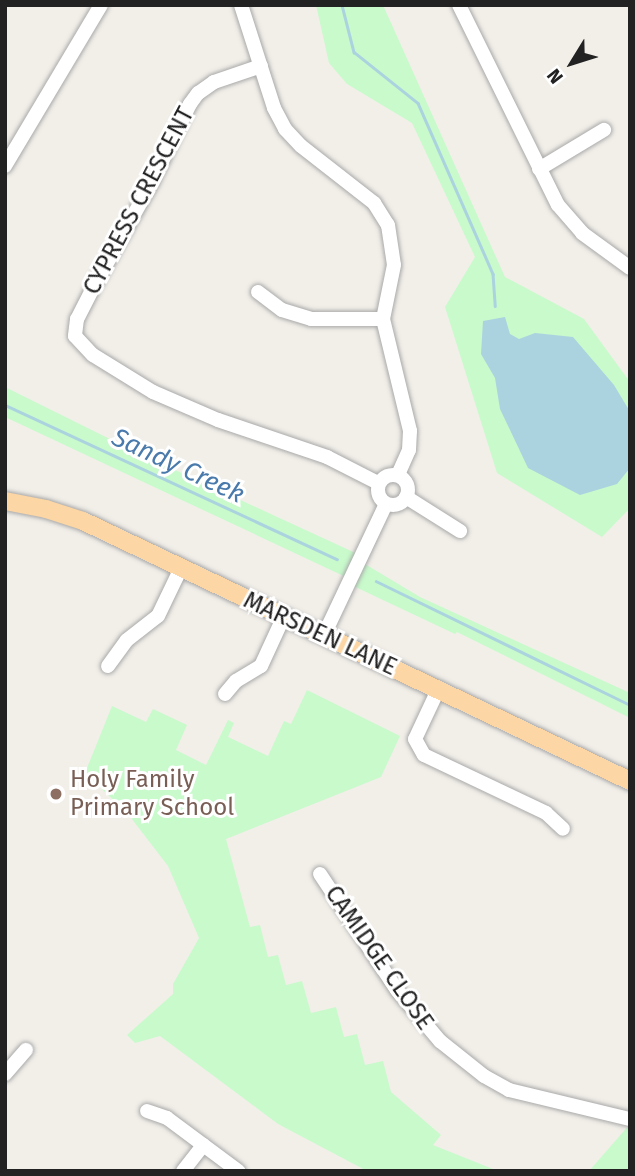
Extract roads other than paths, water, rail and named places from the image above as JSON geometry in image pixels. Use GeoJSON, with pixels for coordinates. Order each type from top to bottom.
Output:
{"type":"FeatureCollection","features":[{"type":"Feature","properties":{"kind":"main road","name":"MARSDEN LANE"},"geometry":{"type":"LineString","coordinates":[[5,501],[46,509],[83,521],[630,781]]}},
{"type":"Feature","properties":{"kind":"street"},"geometry":{"type":"LineString","coordinates":[[5,166],[101,5]]}},
{"type":"Feature","properties":{"kind":"street"},"geometry":{"type":"LineString","coordinates":[[241,5],[274,108],[285,129],[301,146],[374,203],[388,225],[394,265],[383,319],[410,431],[409,450],[398,475]]}},
{"type":"Feature","properties":{"kind":"street"},"geometry":{"type":"LineString","coordinates":[[459,5],[539,169],[569,219],[582,233],[630,268]]}},
{"type":"Feature","properties":{"kind":"street","name":"CYPRESS CRESCENT"},"geometry":{"type":"LineString","coordinates":[[261,66],[214,82],[198,93],[190,104],[152,183],[69,337],[153,392],[218,420],[327,457],[379,483]]}},
{"type":"Feature","properties":{"kind":"street"},"geometry":{"type":"LineString","coordinates":[[539,169],[604,130]]}},
{"type":"Feature","properties":{"kind":"street"},"geometry":{"type":"LineString","coordinates":[[258,292],[282,310],[311,320],[383,319]]}},
{"type":"Feature","properties":{"kind":"street"},"geometry":{"type":"LineString","coordinates":[[387,475],[398,475],[407,484],[406,497],[397,505],[386,504],[378,495],[379,483],[387,475]]}},
{"type":"Feature","properties":{"kind":"street"},"geometry":{"type":"LineString","coordinates":[[406,497],[460,531]]}},
{"type":"Feature","properties":{"kind":"street"},"geometry":{"type":"LineString","coordinates":[[324,635],[386,504]]}},
{"type":"Feature","properties":{"kind":"street"},"geometry":{"type":"LineString","coordinates":[[108,666],[127,640],[158,617],[181,568]]}},
{"type":"Feature","properties":{"kind":"street"},"geometry":{"type":"LineString","coordinates":[[225,694],[236,681],[261,666],[284,616]]}},
{"type":"Feature","properties":{"kind":"street"},"geometry":{"type":"LineString","coordinates":[[438,690],[415,739],[424,755],[547,813],[563,829]]}},
{"type":"Feature","properties":{"kind":"street","name":"CAMIDGE CLOSE"},"geometry":{"type":"LineString","coordinates":[[320,874],[397,990],[440,1041],[484,1076],[509,1090],[630,1119]]}},
{"type":"Feature","properties":{"kind":"street"},"geometry":{"type":"LineString","coordinates":[[5,1074],[26,1049]]}},
{"type":"Feature","properties":{"kind":"street"},"geometry":{"type":"LineString","coordinates":[[147,1111],[167,1118],[238,1171]]}},
{"type":"Feature","properties":{"kind":"street"},"geometry":{"type":"LineString","coordinates":[[183,1171],[203,1145]]}},
{"type":"Feature","properties":{"kind":"water"},"geometry":{"type":"Polygon","coordinates":[[[505,317],[510,334],[519,339],[535,333],[573,337],[614,385],[629,410],[630,423],[630,468],[617,484],[580,495],[528,468],[500,409],[495,378],[481,354],[483,321],[505,317]]]}},
{"type":"Feature","properties":{"kind":"waterway"},"geometry":{"type":"LineString","coordinates":[[342,5],[354,52],[418,103],[493,274],[495,306]]}},
{"type":"Feature","properties":{"kind":"waterway","name":"Sandy Creek"},"geometry":{"type":"LineString","coordinates":[[5,405],[337,559]]}},
{"type":"Feature","properties":{"kind":"waterway","name":"Sandy Creek"},"geometry":{"type":"LineString","coordinates":[[376,581],[630,705]]}},
{"type":"Feature","properties":{"kind":"place","name":"Holy Family Primary School"},"geometry":{"type":"Point","coordinates":[56,794]}}]}
